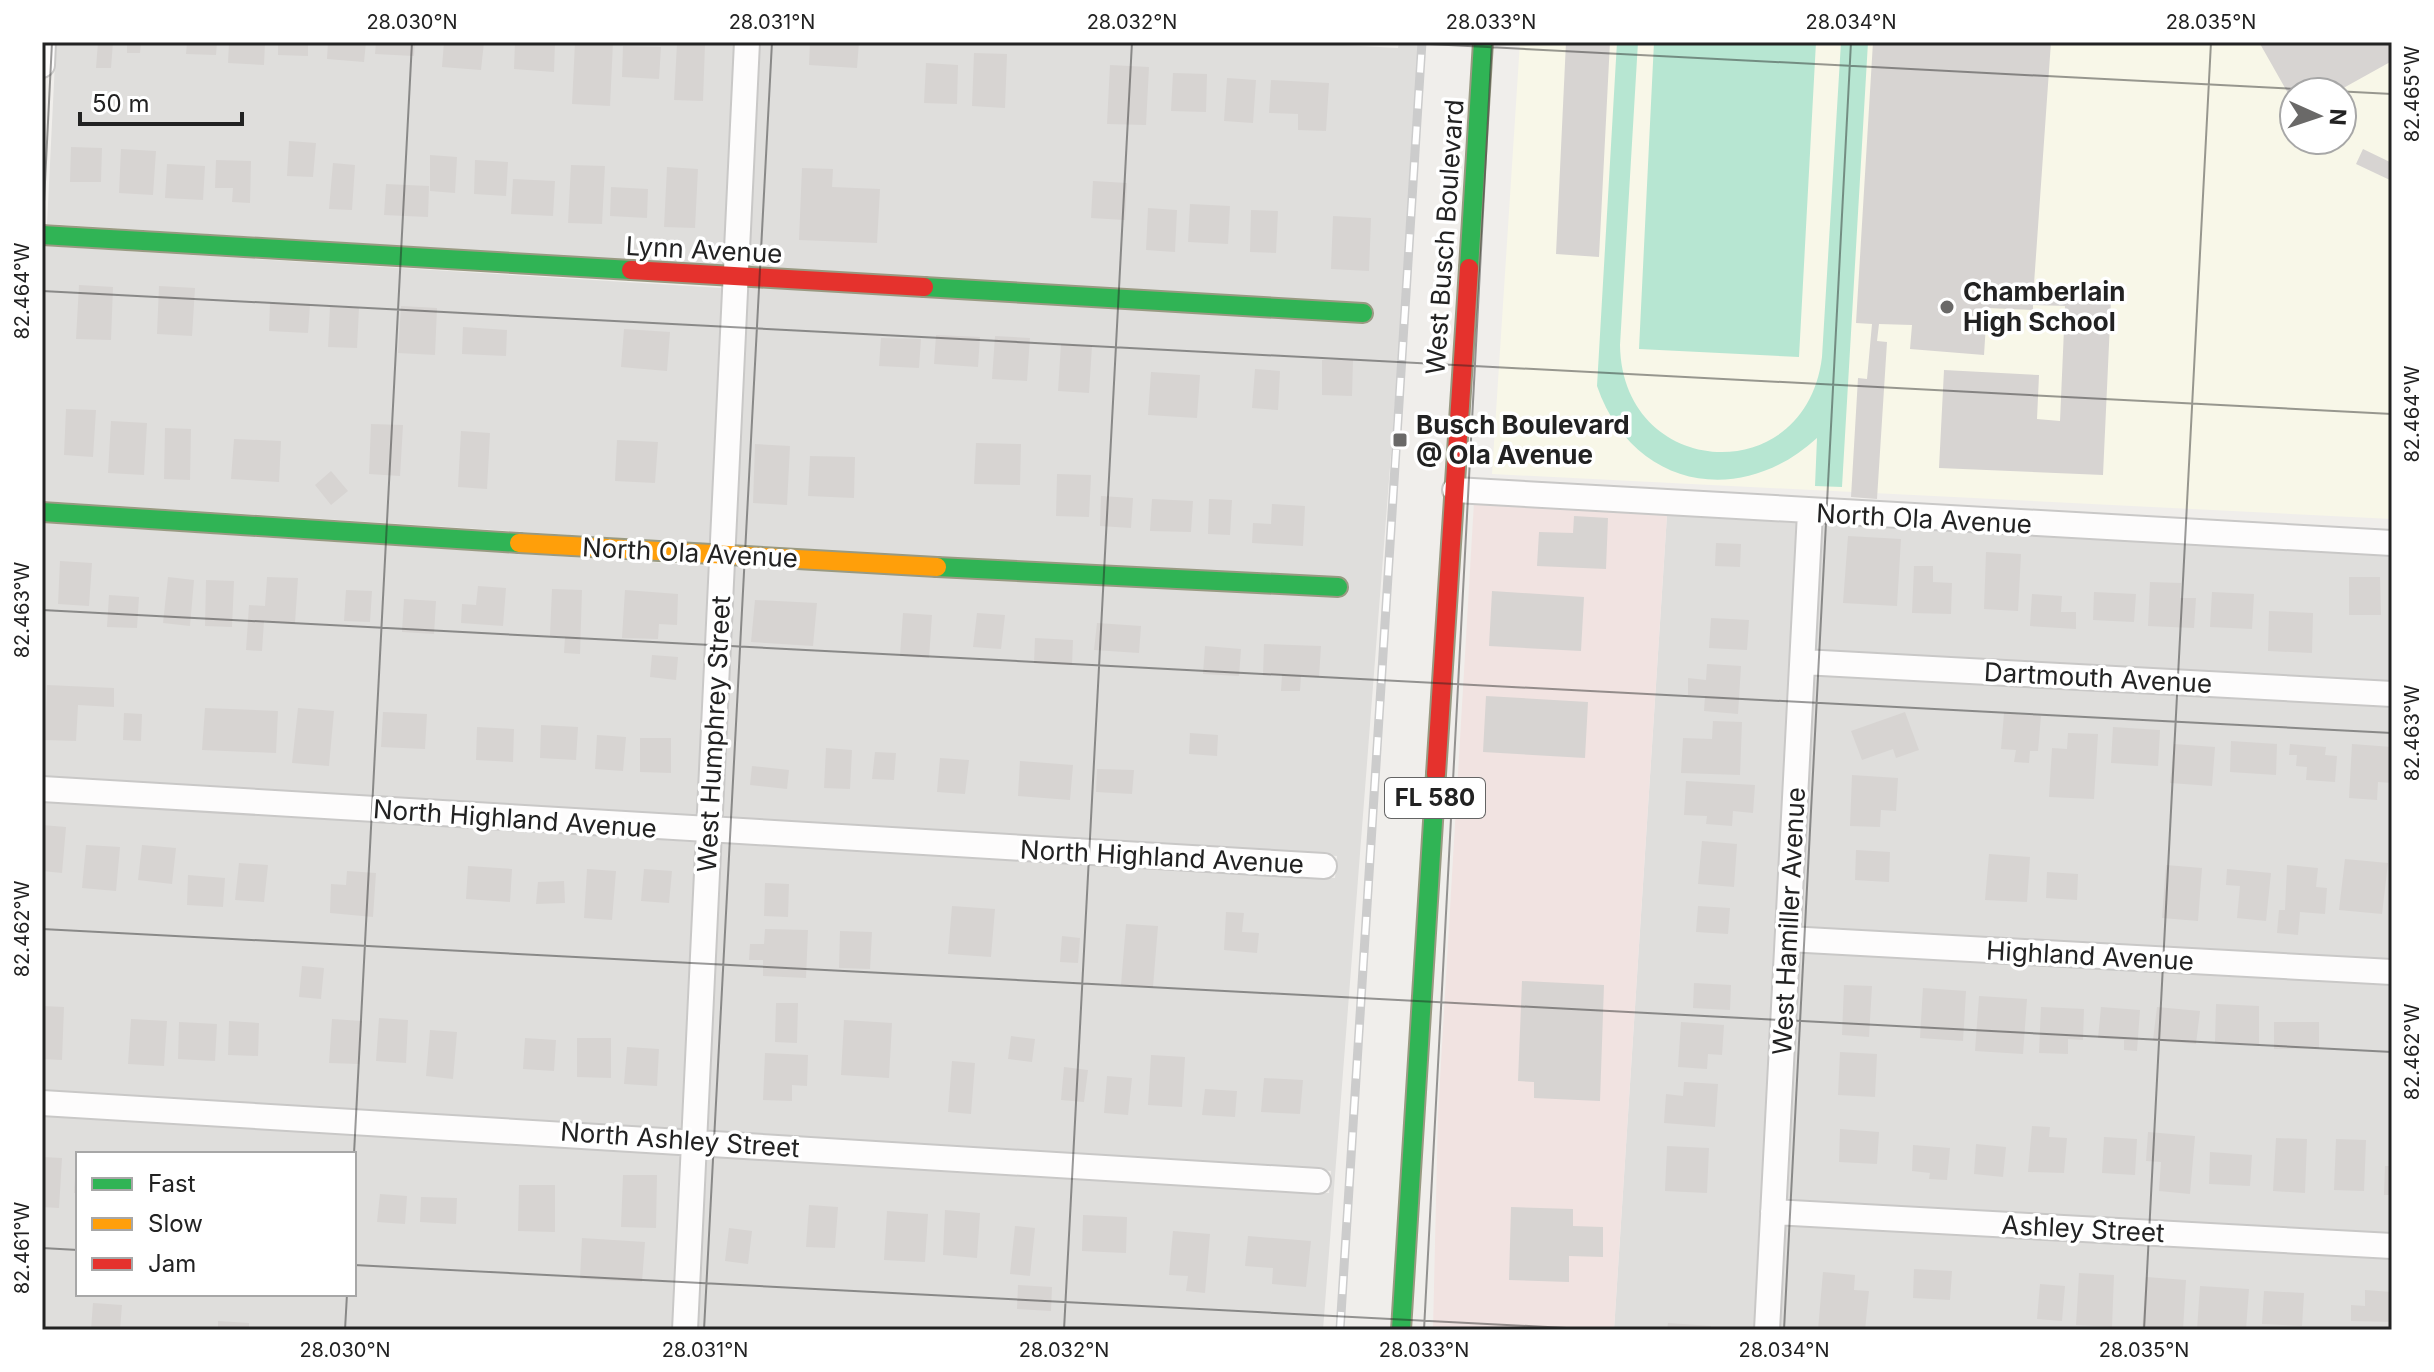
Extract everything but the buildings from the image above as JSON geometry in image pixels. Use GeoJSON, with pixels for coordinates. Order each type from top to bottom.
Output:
{"type":"FeatureCollection","features":[{"type":"Feature","properties":{"kind":"street"},"geometry":{"type":"LineString","coordinates":[[42,65],[43,42]]}},
{"type":"Feature","properties":{"kind":"street","name":"West Humphrey Street"},"geometry":{"type":"LineString","coordinates":[[685,1330],[747,42]]}},
{"type":"Feature","properties":{"kind":"street","name":"West Busch Boulevard"},"geometry":{"type":"LineString","coordinates":[[1401,1330],[1483,42]]}},
{"type":"Feature","properties":{"kind":"street","name":"Lynn Avenue"},"geometry":{"type":"LineString","coordinates":[[42,235],[1363,313]]}},
{"type":"Feature","properties":{"kind":"street","name":"North Ola Avenue"},"geometry":{"type":"LineString","coordinates":[[1455,490],[1810,513],[2392,543]]}},
{"type":"Feature","properties":{"kind":"street","name":"North Ola Avenue"},"geometry":{"type":"LineString","coordinates":[[42,512],[724,556],[1338,587]]}},
{"type":"Feature","properties":{"kind":"street","name":"West Hamiller Avenue"},"geometry":{"type":"LineString","coordinates":[[1767,1330],[1810,513]]}},
{"type":"Feature","properties":{"kind":"street","name":"Dartmouth Avenue"},"geometry":{"type":"LineString","coordinates":[[1803,662],[2392,694]]}},
{"type":"Feature","properties":{"kind":"street","name":"North Highland Avenue"},"geometry":{"type":"LineString","coordinates":[[42,789],[1324,866]]}},
{"type":"Feature","properties":{"kind":"street","name":"Highland Avenue"},"geometry":{"type":"LineString","coordinates":[[1788,939],[2392,972]]}},
{"type":"Feature","properties":{"kind":"street","name":"North Ashley Street"},"geometry":{"type":"LineString","coordinates":[[42,1103],[1318,1181]]}},
{"type":"Feature","properties":{"kind":"street","name":"West Busch Boulevard"},"geometry":{"type":"LineString","coordinates":[[1416,1106],[1421,1318]]}},
{"type":"Feature","properties":{"kind":"street","name":"Ashley Street"},"geometry":{"type":"LineString","coordinates":[[1773,1212],[2392,1246]]}},
{"type":"Feature","properties":{"kind":"shaded area"},"geometry":{"type":"Polygon","coordinates":[[[56,42],[735,42],[723,266],[47,224],[56,42]]]}},
{"type":"Feature","properties":{"kind":"shaded area"},"geometry":{"type":"Polygon","coordinates":[[[760,42],[1286,42],[1398,48],[1399,42],[1423,42],[1323,1330],[697,1330],[706,1153],[1329,1193],[1331,1171],[707,1130],[720,843],[1335,878],[1337,856],[721,821],[760,42]]]}},
{"type":"Feature","properties":{"kind":"shaded area","name":"Chamberlain High School"},"geometry":{"type":"Polygon","coordinates":[[[1520,42],[2392,42],[2392,519],[1492,474],[1520,42]]]}},
{"type":"Feature","properties":{"kind":"shaded area"},"geometry":{"type":"Polygon","coordinates":[[[46,246],[722,288],[712,544],[42,501],[46,246]]]}},
{"type":"Feature","properties":{"kind":"shaded area"},"geometry":{"type":"Polygon","coordinates":[[[1474,502],[1667,515],[1614,1330],[1433,1330],[1438,1113],[1474,502]]]}},
{"type":"Feature","properties":{"kind":"shaded area"},"geometry":{"type":"Polygon","coordinates":[[[1667,515],[1797,523],[1755,1330],[1614,1330],[1667,515]]]}},
{"type":"Feature","properties":{"kind":"shaded area"},"geometry":{"type":"Polygon","coordinates":[[[42,523],[711,566],[696,819],[42,778],[42,523]]]}},
{"type":"Feature","properties":{"kind":"shaded area"},"geometry":{"type":"Polygon","coordinates":[[[1822,525],[2392,554],[2392,683],[1816,651],[1822,525]]]}},
{"type":"Feature","properties":{"kind":"shaded area"},"geometry":{"type":"Polygon","coordinates":[[[1815,674],[2392,705],[2392,961],[1801,929],[1815,674]]]}},
{"type":"Feature","properties":{"kind":"shaded area"},"geometry":{"type":"Polygon","coordinates":[[[42,801],[695,842],[682,1129],[42,1091],[42,801]]]}},
{"type":"Feature","properties":{"kind":"shaded area"},"geometry":{"type":"Polygon","coordinates":[[[1800,951],[2392,983],[2392,1235],[1786,1202],[1800,951]]]}},
{"type":"Feature","properties":{"kind":"shaded area"},"geometry":{"type":"Polygon","coordinates":[[[42,1114],[681,1151],[672,1330],[42,1330],[42,1114]]]}},
{"type":"Feature","properties":{"kind":"shaded area"},"geometry":{"type":"Polygon","coordinates":[[[1785,1224],[2392,1257],[2392,1330],[1780,1330],[1785,1224]]]}},
{"type":"Feature","properties":{"kind":"green space"},"geometry":{"type":"Polygon","coordinates":[[[1617,42],[1638,42],[1620,345],[1629,390],[1650,423],[1681,443],[1716,452],[1752,448],[1784,431],[1809,400],[1822,357],[1841,42],[1868,42],[1842,487],[1815,486],[1817,438],[1787,460],[1755,474],[1723,480],[1691,477],[1662,466],[1635,447],[1613,420],[1597,386],[1617,42]]]}},
{"type":"Feature","properties":{"kind":"green space"},"geometry":{"type":"Polygon","coordinates":[[[1654,42],[1816,42],[1799,357],[1639,349],[1654,42]]]}},
{"type":"Feature","properties":{"kind":"railway"},"geometry":{"type":"LineString","coordinates":[[1340,1330],[1422,42]]}},
{"type":"Feature","properties":{"kind":"traffic: fast"},"geometry":{"type":"LineString","coordinates":[[1469,268],[1483,42]]}},
{"type":"Feature","properties":{"kind":"traffic: fast"},"geometry":{"type":"LineString","coordinates":[[42,235],[631,270]]}},
{"type":"Feature","properties":{"kind":"traffic: fast"},"geometry":{"type":"LineString","coordinates":[[924,287],[1363,313]]}},
{"type":"Feature","properties":{"kind":"traffic: fast"},"geometry":{"type":"LineString","coordinates":[[42,512],[519,543]]}},
{"type":"Feature","properties":{"kind":"traffic: fast"},"geometry":{"type":"LineString","coordinates":[[937,567],[1338,587]]}},
{"type":"Feature","properties":{"kind":"traffic: fast"},"geometry":{"type":"LineString","coordinates":[[1401,1330],[1436,774]]}},
{"type":"Feature","properties":{"kind":"traffic: slow"},"geometry":{"type":"LineString","coordinates":[[519,543],[937,567]]}},
{"type":"Feature","properties":{"kind":"traffic: jam"},"geometry":{"type":"LineString","coordinates":[[1436,774],[1469,268]]}},
{"type":"Feature","properties":{"kind":"traffic: jam"},"geometry":{"type":"LineString","coordinates":[[631,270],[924,287]]}},
{"type":"Feature","properties":{"kind":"place","name":"Chamberlain High School"},"geometry":{"type":"Point","coordinates":[1947,307]}},
{"type":"Feature","properties":{"kind":"place","name":"Busch Boulevard @ Ola Avenue"},"geometry":{"type":"Point","coordinates":[1400,440]}}]}
